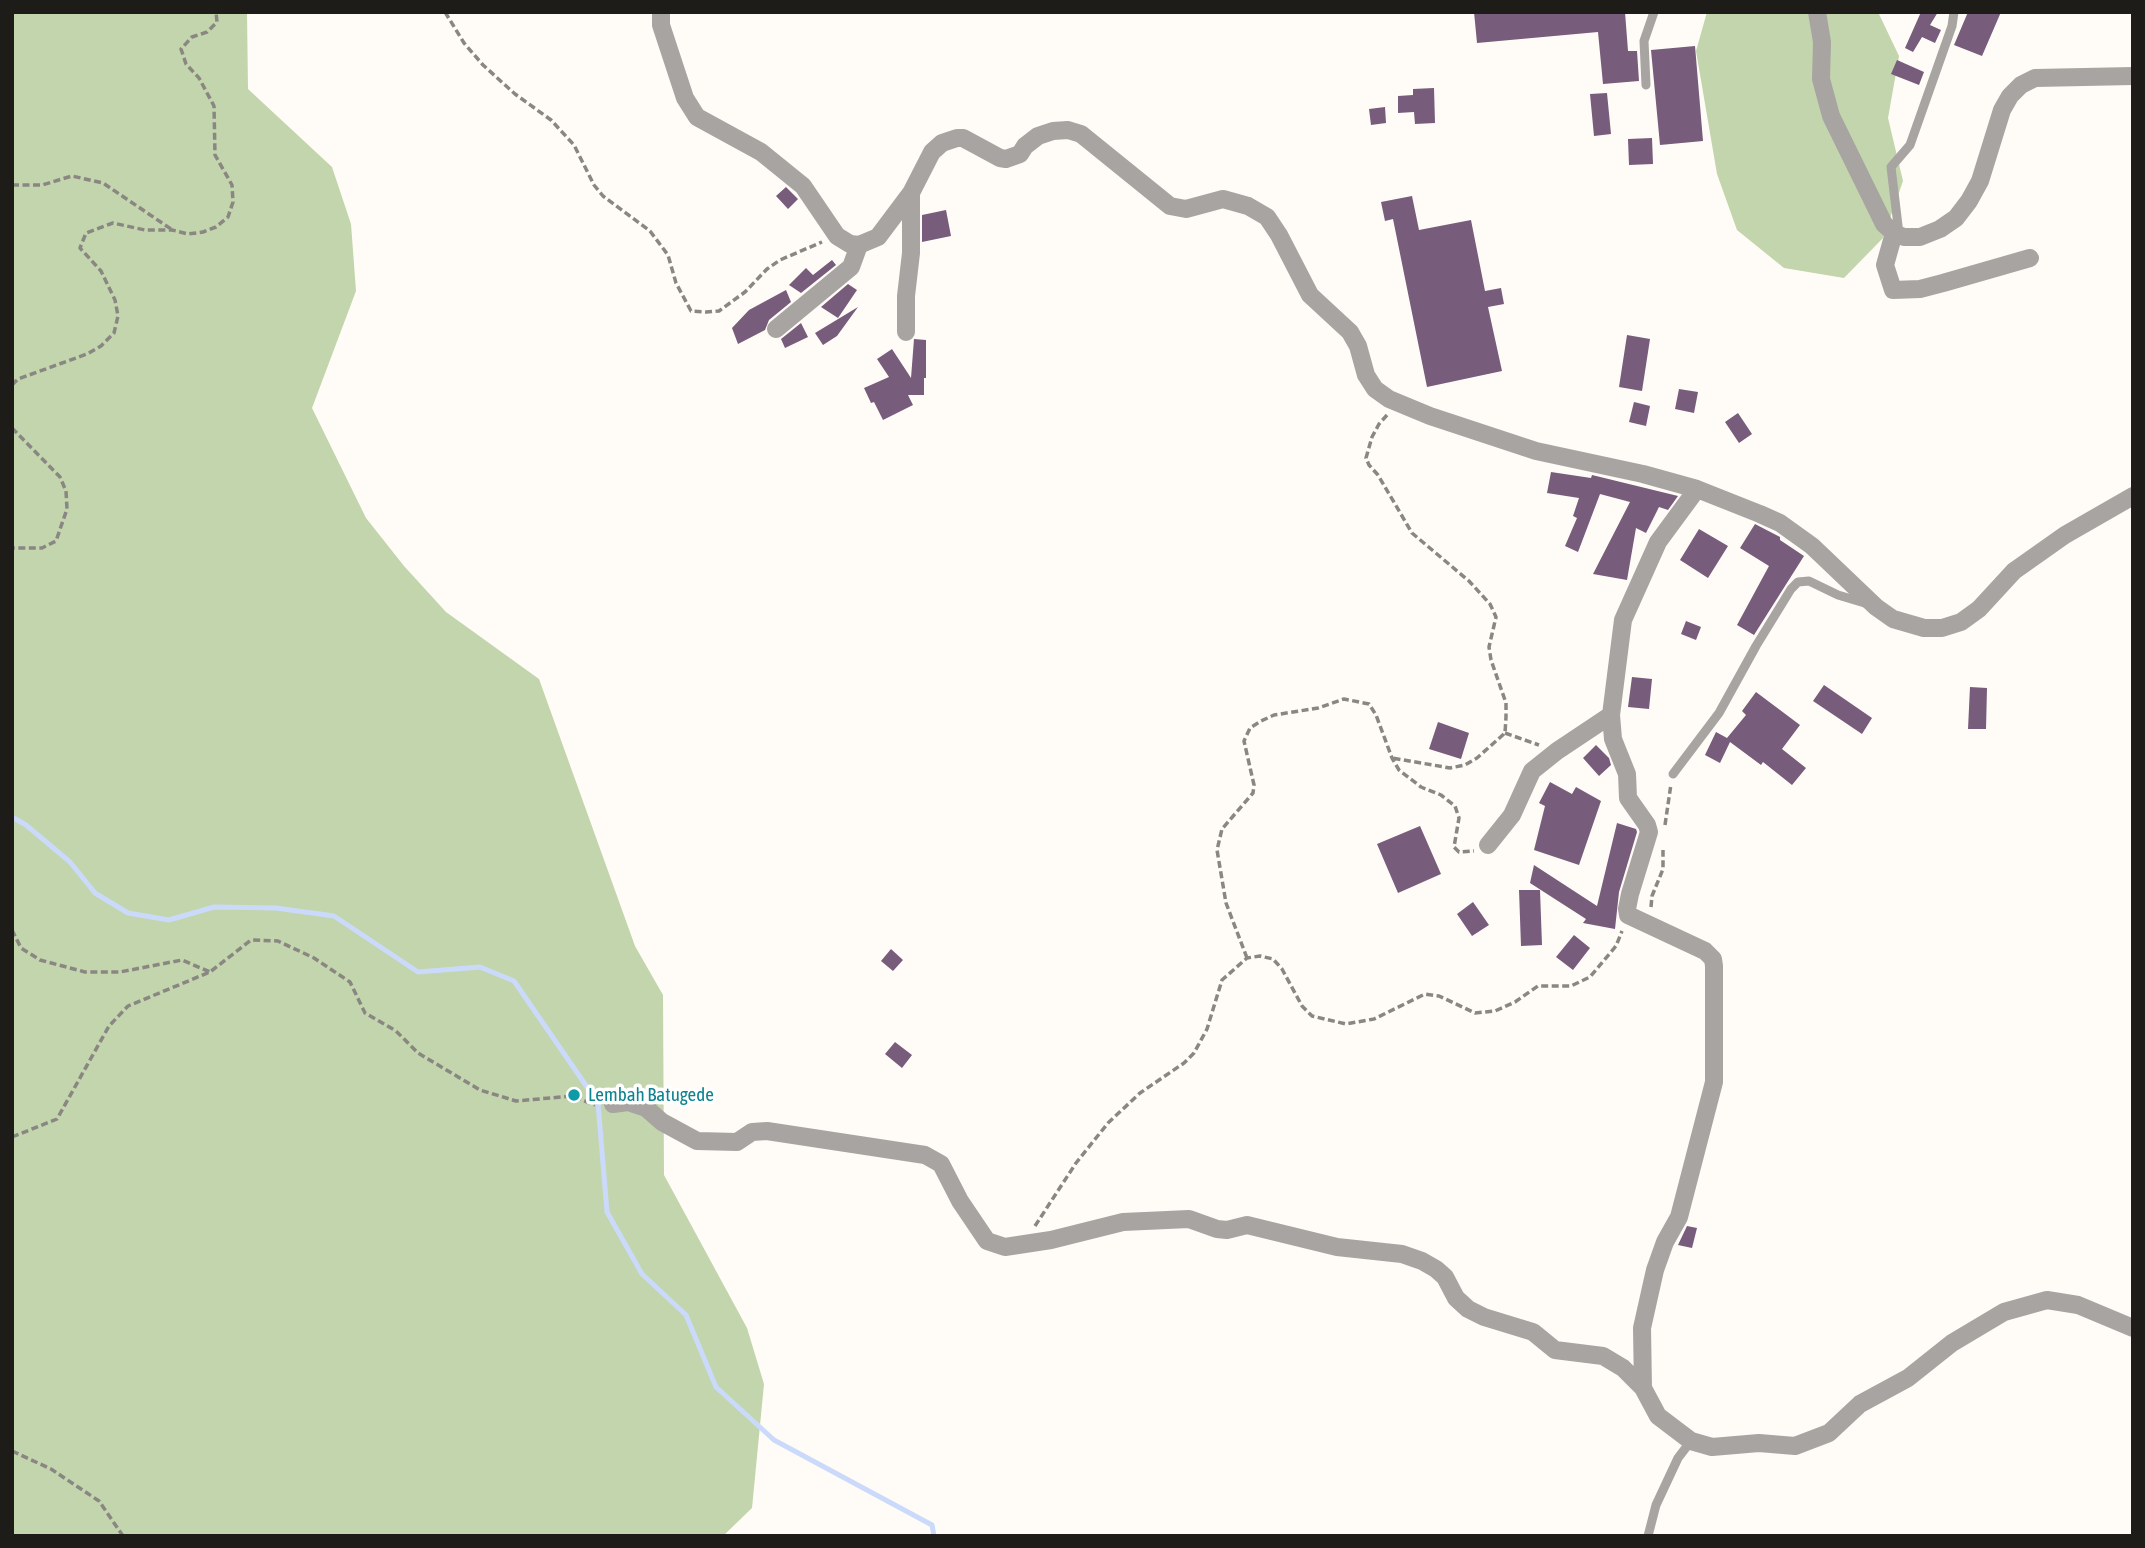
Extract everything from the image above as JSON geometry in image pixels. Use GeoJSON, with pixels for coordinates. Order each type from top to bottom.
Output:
{"type":"FeatureCollection","features":[{"type":"Feature","properties":{"kind":"street"},"geometry":{"type":"LineString","coordinates":[[660,12],[660,25],[685,98],[697,117],[761,152],[803,186],[837,236],[859,246]]}},
{"type":"Feature","properties":{"kind":"street"},"geometry":{"type":"LineString","coordinates":[[1817,12],[1822,42],[1821,79],[1831,116],[1884,224],[1896,234],[1920,237],[1940,229],[1956,218],[1980,181],[2002,110],[2010,96],[2021,85],[2035,78],[2133,76]]}},
{"type":"Feature","properties":{"kind":"street"},"geometry":{"type":"LineString","coordinates":[[776,328],[850,267],[859,246],[878,237],[911,193],[932,152],[943,143],[963,138],[1006,159],[1020,154],[1025,146],[1038,136],[1068,130],[1094,142],[1170,205],[1186,208],[1223,199],[1259,211],[1274,225],[1310,295],[1350,332],[1358,346],[1366,375],[1375,389],[1389,399],[1409,409],[1536,451],[1643,474],[1697,489],[1780,523],[1812,546],[1876,607],[1893,619],[1924,628],[1942,628],[1961,622],[1979,608],[2014,571],[2065,535],[2133,496]]}},
{"type":"Feature","properties":{"kind":"street"},"geometry":{"type":"LineString","coordinates":[[906,331],[905,296],[911,253],[911,193]]}},
{"type":"Feature","properties":{"kind":"street"},"geometry":{"type":"LineString","coordinates":[[1896,234],[1885,265],[1893,290],[1920,289],[1943,284],[2030,258]]}},
{"type":"Feature","properties":{"kind":"street"},"geometry":{"type":"LineString","coordinates":[[1643,1388],[1642,1328],[1654,1270],[1679,1217],[1714,1082],[1714,967],[1713,959],[1705,951],[1628,915],[1630,894],[1648,832],[1647,825],[1628,798],[1627,774],[1613,740],[1611,715],[1623,620],[1658,542],[1697,489]]}},
{"type":"Feature","properties":{"kind":"street"},"geometry":{"type":"LineString","coordinates":[[1488,845],[1512,815],[1532,771],[1611,715]]}},
{"type":"Feature","properties":{"kind":"street"},"geometry":{"type":"LineString","coordinates":[[613,1104],[628,1102],[646,1108],[662,1122],[697,1141],[737,1142],[752,1132],[767,1131],[925,1155],[941,1164],[960,1201],[987,1241],[1004,1247],[1123,1222],[1189,1219],[1217,1229],[1227,1230],[1247,1225],[1337,1247],[1402,1254],[1436,1269],[1445,1277],[1456,1298],[1483,1317],[1533,1332],[1555,1350],[1603,1356],[1623,1368],[1643,1388],[1658,1416],[1691,1441],[1712,1447],[1759,1443],[1795,1446],[1829,1433],[1860,1404],[1908,1378],[1952,1343],[2004,1312],[2047,1300],[2078,1305],[2133,1328]]}},
{"type":"Feature","properties":{"kind":"lane"},"geometry":{"type":"LineString","coordinates":[[1646,85],[1644,41],[1654,12]]}},
{"type":"Feature","properties":{"kind":"lane"},"geometry":{"type":"LineString","coordinates":[[1896,234],[1891,167],[1910,145],[1954,12]]}},
{"type":"Feature","properties":{"kind":"lane"},"geometry":{"type":"LineString","coordinates":[[1673,774],[1719,713],[1756,646],[1798,582],[1809,581],[1838,595],[1876,607]]}},
{"type":"Feature","properties":{"kind":"lane"},"geometry":{"type":"LineString","coordinates":[[1648,1536],[1656,1505],[1678,1458],[1691,1441]]}},
{"type":"Feature","properties":{"kind":"path"},"geometry":{"type":"LineString","coordinates":[[12,385],[18,379],[87,354],[101,346],[114,332],[118,316],[115,300],[101,271],[80,248],[86,233],[113,223],[145,230],[172,230],[188,234],[216,227],[228,217],[233,202],[232,185],[215,155],[214,106],[199,78],[186,64],[181,49],[192,37],[207,32],[218,22],[216,12]]}},
{"type":"Feature","properties":{"kind":"path"},"geometry":{"type":"LineString","coordinates":[[444,12],[464,43],[484,65],[514,94],[551,120],[573,145],[594,185],[603,196],[650,231],[668,255],[676,283],[691,311],[719,311],[745,292],[766,269],[780,260],[837,236]]}},
{"type":"Feature","properties":{"kind":"path"},"geometry":{"type":"LineString","coordinates":[[12,185],[42,185],[72,176],[103,183],[172,230]]}},
{"type":"Feature","properties":{"kind":"path"},"geometry":{"type":"LineString","coordinates":[[1392,758],[1450,768],[1465,765],[1505,733],[1506,703],[1489,647],[1496,617],[1490,604],[1469,581],[1412,533],[1366,458],[1378,424],[1388,414],[1409,409]]}},
{"type":"Feature","properties":{"kind":"path"},"geometry":{"type":"LineString","coordinates":[[12,428],[60,477],[66,491],[67,509],[56,541],[42,548],[12,548]]}},
{"type":"Feature","properties":{"kind":"path"},"geometry":{"type":"LineString","coordinates":[[1247,958],[1226,902],[1217,850],[1222,829],[1253,793],[1254,785],[1244,748],[1250,728],[1274,715],[1318,708],[1344,699],[1369,704],[1399,770],[1421,787],[1441,795],[1455,806],[1459,818],[1454,847],[1459,852],[1473,851],[1488,845]]}},
{"type":"Feature","properties":{"kind":"path"},"geometry":{"type":"LineString","coordinates":[[1505,733],[1557,751]]}},
{"type":"Feature","properties":{"kind":"path"},"geometry":{"type":"LineString","coordinates":[[1027,1244],[1037,1223],[1076,1163],[1108,1123],[1140,1093],[1194,1054],[1208,1029],[1222,980],[1247,958],[1259,956],[1273,959],[1282,969],[1302,1006],[1311,1016],[1325,1021],[1361,1023],[1425,994],[1438,996],[1475,1013],[1495,1011],[1538,986],[1571,985],[1590,977],[1616,946],[1628,915]]}},
{"type":"Feature","properties":{"kind":"path"},"geometry":{"type":"LineString","coordinates":[[12,930],[21,947],[33,956],[55,965],[85,972],[120,972],[182,960],[210,972]]}},
{"type":"Feature","properties":{"kind":"path"},"geometry":{"type":"LineString","coordinates":[[12,1137],[57,1119],[109,1026],[128,1006],[210,972],[251,940],[278,942],[314,958],[350,982],[365,1013],[396,1031],[418,1053],[480,1090],[516,1101],[572,1096],[591,1105]]}},
{"type":"Feature","properties":{"kind":"path"},"geometry":{"type":"LineString","coordinates":[[12,1451],[51,1469],[99,1501],[123,1536]]}},
{"type":"Feature","properties":{"kind":"green space"},"geometry":{"type":"Polygon","coordinates":[[[12,12],[247,12],[248,89],[332,167],[351,224],[356,291],[312,408],[366,518],[404,566],[446,612],[539,679],[635,946],[663,995],[664,1175],[747,1328],[764,1384],[752,1508],[723,1536],[12,1536],[12,12]]]}},
{"type":"Feature","properties":{"kind":"green space"},"geometry":{"type":"Polygon","coordinates":[[[1707,12],[1878,12],[1899,56],[1888,118],[1903,181],[1883,238],[1844,278],[1784,268],[1737,230],[1717,174],[1696,51],[1707,12]]]}},
{"type":"Feature","properties":{"kind":"building"},"geometry":{"type":"Polygon","coordinates":[[[1474,12],[1625,12],[1628,51],[1637,51],[1639,81],[1603,84],[1598,32],[1477,43],[1474,12]]]}},
{"type":"Feature","properties":{"kind":"building"},"geometry":{"type":"Polygon","coordinates":[[[1921,12],[1938,12],[1930,25],[1941,30],[1935,43],[1922,37],[1913,52],[1905,48],[1921,12]]]}},
{"type":"Feature","properties":{"kind":"building"},"geometry":{"type":"Polygon","coordinates":[[[1968,12],[2001,12],[1982,56],[1954,45],[1968,12]]]}},
{"type":"Feature","properties":{"kind":"building"},"geometry":{"type":"Polygon","coordinates":[[[1695,46],[1703,141],[1660,145],[1651,50],[1695,46]]]}},
{"type":"Feature","properties":{"kind":"building"},"geometry":{"type":"Polygon","coordinates":[[[1897,60],[1924,72],[1919,85],[1891,74],[1897,60]]]}},
{"type":"Feature","properties":{"kind":"building"},"geometry":{"type":"Polygon","coordinates":[[[1434,88],[1435,123],[1415,124],[1414,112],[1398,113],[1398,96],[1413,95],[1413,89],[1434,88]]]}},
{"type":"Feature","properties":{"kind":"building"},"geometry":{"type":"Polygon","coordinates":[[[1607,93],[1611,134],[1594,136],[1590,94],[1607,93]]]}},
{"type":"Feature","properties":{"kind":"building"},"geometry":{"type":"Polygon","coordinates":[[[1385,107],[1386,123],[1371,125],[1369,109],[1385,107]]]}},
{"type":"Feature","properties":{"kind":"building"},"geometry":{"type":"Polygon","coordinates":[[[1652,138],[1653,164],[1629,165],[1628,139],[1652,138]]]}},
{"type":"Feature","properties":{"kind":"building"},"geometry":{"type":"Polygon","coordinates":[[[786,187],[798,199],[788,209],[776,196],[786,187]]]}},
{"type":"Feature","properties":{"kind":"building"},"geometry":{"type":"Polygon","coordinates":[[[1412,196],[1419,230],[1471,220],[1485,291],[1501,288],[1504,304],[1488,307],[1502,371],[1427,387],[1393,219],[1385,221],[1381,202],[1412,196]]]}},
{"type":"Feature","properties":{"kind":"building"},"geometry":{"type":"Polygon","coordinates":[[[946,210],[951,236],[922,242],[922,215],[946,210]]]}},
{"type":"Feature","properties":{"kind":"building"},"geometry":{"type":"Polygon","coordinates":[[[832,260],[836,265],[801,293],[789,285],[806,268],[813,275],[832,260]]]}},
{"type":"Feature","properties":{"kind":"building"},"geometry":{"type":"Polygon","coordinates":[[[848,284],[857,290],[838,318],[821,307],[848,284]]]}},
{"type":"Feature","properties":{"kind":"building"},"geometry":{"type":"Polygon","coordinates":[[[786,290],[791,302],[769,320],[765,330],[738,344],[732,328],[749,310],[786,290]]]}},
{"type":"Feature","properties":{"kind":"building"},"geometry":{"type":"Polygon","coordinates":[[[858,307],[837,336],[823,345],[815,333],[858,307]]]}},
{"type":"Feature","properties":{"kind":"building"},"geometry":{"type":"Polygon","coordinates":[[[801,323],[808,337],[785,348],[781,339],[801,323]]]}},
{"type":"Feature","properties":{"kind":"building"},"geometry":{"type":"Polygon","coordinates":[[[1627,335],[1650,339],[1642,391],[1619,387],[1627,335]]]}},
{"type":"Feature","properties":{"kind":"building"},"geometry":{"type":"Polygon","coordinates":[[[914,339],[926,340],[924,395],[908,395],[913,405],[883,420],[864,388],[889,377],[877,359],[892,349],[911,378],[914,339]]]}},
{"type":"Feature","properties":{"kind":"building"},"geometry":{"type":"Polygon","coordinates":[[[1679,389],[1698,392],[1694,413],[1675,409],[1679,389]]]}},
{"type":"Feature","properties":{"kind":"building"},"geometry":{"type":"Polygon","coordinates":[[[1634,402],[1650,406],[1646,426],[1629,422],[1634,402]]]}},
{"type":"Feature","properties":{"kind":"building"},"geometry":{"type":"Polygon","coordinates":[[[1738,413],[1752,434],[1739,443],[1725,422],[1738,413]]]}},
{"type":"Feature","properties":{"kind":"building"},"geometry":{"type":"Polygon","coordinates":[[[1551,472],[1591,478],[1592,475],[1678,496],[1668,510],[1659,507],[1646,533],[1636,528],[1627,580],[1593,574],[1630,502],[1600,494],[1578,552],[1565,546],[1577,518],[1573,516],[1579,498],[1547,493],[1551,472]]]}},
{"type":"Feature","properties":{"kind":"building"},"geometry":{"type":"Polygon","coordinates":[[[1755,524],[1780,537],[1780,540],[1804,556],[1754,635],[1737,625],[1769,566],[1740,548],[1755,524]]]}},
{"type":"Feature","properties":{"kind":"building"},"geometry":{"type":"Polygon","coordinates":[[[1699,529],[1728,546],[1708,578],[1680,560],[1699,529]]]}},
{"type":"Feature","properties":{"kind":"building"},"geometry":{"type":"Polygon","coordinates":[[[1686,621],[1701,627],[1696,640],[1681,634],[1686,621]]]}},
{"type":"Feature","properties":{"kind":"building"},"geometry":{"type":"Polygon","coordinates":[[[1632,677],[1652,679],[1649,709],[1628,707],[1632,677]]]}},
{"type":"Feature","properties":{"kind":"building"},"geometry":{"type":"Polygon","coordinates":[[[1824,685],[1872,718],[1862,734],[1813,701],[1824,685]]]}},
{"type":"Feature","properties":{"kind":"building"},"geometry":{"type":"Polygon","coordinates":[[[1970,687],[1987,688],[1986,729],[1968,729],[1970,687]]]}},
{"type":"Feature","properties":{"kind":"building"},"geometry":{"type":"Polygon","coordinates":[[[1756,692],[1800,725],[1782,749],[1806,768],[1792,785],[1763,762],[1761,765],[1730,742],[1720,763],[1705,755],[1716,732],[1727,738],[1746,715],[1742,711],[1756,692]]]}},
{"type":"Feature","properties":{"kind":"building"},"geometry":{"type":"Polygon","coordinates":[[[1438,722],[1469,733],[1461,759],[1429,749],[1438,722]]]}},
{"type":"Feature","properties":{"kind":"building"},"geometry":{"type":"Polygon","coordinates":[[[1596,745],[1609,758],[1611,765],[1599,776],[1583,758],[1596,745]]]}},
{"type":"Feature","properties":{"kind":"building"},"geometry":{"type":"Polygon","coordinates":[[[1550,782],[1572,794],[1576,787],[1601,801],[1579,865],[1534,850],[1545,806],[1539,803],[1550,782]]]}},
{"type":"Feature","properties":{"kind":"building"},"geometry":{"type":"Polygon","coordinates":[[[1617,823],[1636,829],[1637,832],[1619,892],[1615,929],[1583,923],[1586,919],[1530,883],[1534,865],[1597,906],[1617,823]]]}},
{"type":"Feature","properties":{"kind":"building"},"geometry":{"type":"Polygon","coordinates":[[[1420,826],[1441,874],[1398,893],[1377,844],[1420,826]]]}},
{"type":"Feature","properties":{"kind":"building"},"geometry":{"type":"Polygon","coordinates":[[[1519,890],[1540,890],[1542,945],[1521,946],[1519,890]]]}},
{"type":"Feature","properties":{"kind":"building"},"geometry":{"type":"Polygon","coordinates":[[[1473,902],[1489,925],[1472,936],[1457,914],[1473,902]]]}},
{"type":"Feature","properties":{"kind":"building"},"geometry":{"type":"Polygon","coordinates":[[[1574,935],[1590,948],[1573,970],[1556,957],[1574,935]]]}},
{"type":"Feature","properties":{"kind":"building"},"geometry":{"type":"Polygon","coordinates":[[[891,949],[903,960],[893,971],[881,961],[891,949]]]}},
{"type":"Feature","properties":{"kind":"building"},"geometry":{"type":"Polygon","coordinates":[[[895,1042],[912,1055],[902,1068],[885,1054],[895,1042]]]}},
{"type":"Feature","properties":{"kind":"building"},"geometry":{"type":"Polygon","coordinates":[[[1687,1226],[1697,1228],[1692,1248],[1678,1245],[1687,1226]]]}},
{"type":"Feature","properties":{"kind":"waterway"},"geometry":{"type":"LineString","coordinates":[[12,817],[26,825],[70,862],[95,893],[128,913],[169,920],[214,907],[276,908],[334,916],[418,972],[480,967],[514,981],[598,1103],[607,1212],[642,1274],[686,1315],[716,1387],[774,1440],[932,1525],[934,1536]]}},
{"type":"Feature","properties":{"kind":"place","name":"Lembah Batugede"},"geometry":{"type":"Point","coordinates":[574,1095]}}]}
